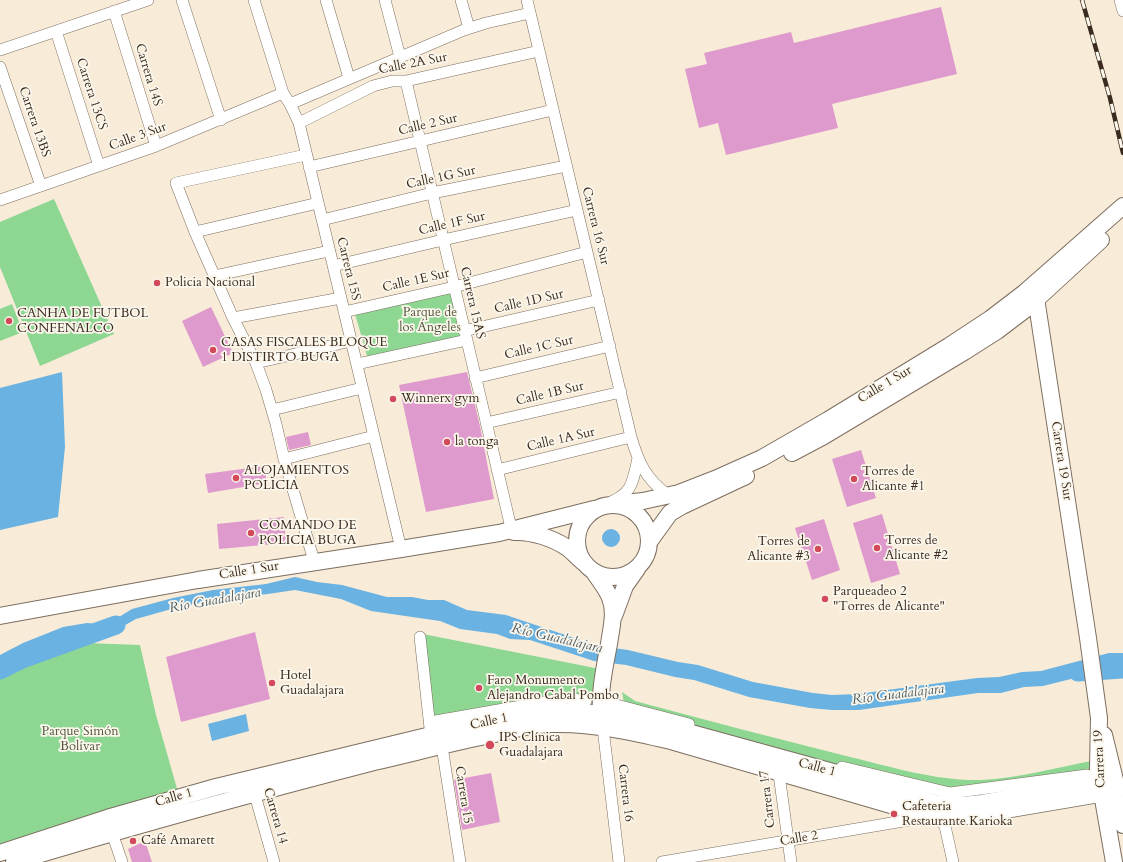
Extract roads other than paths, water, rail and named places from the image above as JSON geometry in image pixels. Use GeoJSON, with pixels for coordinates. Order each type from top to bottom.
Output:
{"type":"FeatureCollection","features":[{"type":"Feature","properties":{"kind":"main road","name":"Calle 1 Sur"},"geometry":{"type":"LineString","coordinates":[[649,542],[670,513],[824,436],[997,331],[1123,206]]}},
{"type":"Feature","properties":{"kind":"main road","name":"Calle 1 Sur"},"geometry":{"type":"LineString","coordinates":[[0,616],[187,582],[507,531],[604,506],[643,501],[679,493],[762,458],[828,420],[949,346],[1035,292],[1123,219]]}},
{"type":"Feature","properties":{"kind":"main road","name":"Carrera 19 Sur"},"geometry":{"type":"LineString","coordinates":[[1035,292],[1099,718]]}},
{"type":"Feature","properties":{"kind":"main road"},"geometry":{"type":"LineString","coordinates":[[565,710],[582,709],[592,702],[603,704],[613,608],[610,597],[579,554],[576,543],[577,533],[580,524],[586,516],[604,506],[624,506],[634,511],[642,520],[648,530],[649,542],[646,556],[625,586],[612,621]]}},
{"type":"Feature","properties":{"kind":"main road","name":"Calle 1 Sur"},"geometry":{"type":"LineString","coordinates":[[507,531],[531,533],[554,541],[567,548],[589,568]]}},
{"type":"Feature","properties":{"kind":"main road"},"geometry":{"type":"LineString","coordinates":[[589,568],[602,575],[615,577],[625,574],[641,563]]}},
{"type":"Feature","properties":{"kind":"main road","name":"Calle 1"},"geometry":{"type":"LineString","coordinates":[[435,733],[552,724],[603,704]]}},
{"type":"Feature","properties":{"kind":"main road","name":"Calle 1"},"geometry":{"type":"LineString","coordinates":[[603,704],[631,732],[778,764],[844,775],[934,803],[963,805],[982,803]]}},
{"type":"Feature","properties":{"kind":"main road","name":"Calle 1"},"geometry":{"type":"LineString","coordinates":[[0,853],[110,825],[435,733],[512,717],[603,704],[625,717],[644,720],[778,764],[915,812],[936,816]]}},
{"type":"Feature","properties":{"kind":"main road","name":"Carrera 19"},"geometry":{"type":"LineString","coordinates":[[1099,718],[1104,784],[1114,862]]}},
{"type":"Feature","properties":{"kind":"main road","name":"Carrera 19"},"geometry":{"type":"LineString","coordinates":[[1104,784],[1123,825]]}},
{"type":"Feature","properties":{"kind":"main road","name":"Calle 2"},"geometry":{"type":"LineString","coordinates":[[982,803],[1104,784]]}},
{"type":"Feature","properties":{"kind":"main road","name":"Calle 2"},"geometry":{"type":"LineString","coordinates":[[936,816],[970,816],[1104,784]]}},
{"type":"Feature","properties":{"kind":"main road","name":"Calle 1"},"geometry":{"type":"LineString","coordinates":[[14,862],[110,825]]}},
{"type":"Feature","properties":{"kind":"street"},"geometry":{"type":"LineString","coordinates":[[0,50],[148,0]]}},
{"type":"Feature","properties":{"kind":"street"},"geometry":{"type":"LineString","coordinates":[[182,0],[221,120]]}},
{"type":"Feature","properties":{"kind":"street","name":"Carrera 15S"},"geometry":{"type":"LineString","coordinates":[[254,0],[283,93],[299,123],[401,549]]}},
{"type":"Feature","properties":{"kind":"street"},"geometry":{"type":"LineString","coordinates":[[326,0],[350,78]]}},
{"type":"Feature","properties":{"kind":"street"},"geometry":{"type":"LineString","coordinates":[[385,0],[400,57]]}},
{"type":"Feature","properties":{"kind":"street"},"geometry":{"type":"LineString","coordinates":[[461,0],[469,28]]}},
{"type":"Feature","properties":{"kind":"street","name":"Carrera 16 Sur"},"geometry":{"type":"LineString","coordinates":[[527,0],[632,438],[642,467],[652,481],[668,495]]}},
{"type":"Feature","properties":{"kind":"street"},"geometry":{"type":"LineString","coordinates":[[1120,0],[1123,11]]}},
{"type":"Feature","properties":{"kind":"street","name":"Carrera 14S"},"geometry":{"type":"LineString","coordinates":[[114,11],[156,146]]}},
{"type":"Feature","properties":{"kind":"street"},"geometry":{"type":"LineString","coordinates":[[290,104],[469,28],[530,13]]}},
{"type":"Feature","properties":{"kind":"street","name":"Carrera 13CS"},"geometry":{"type":"LineString","coordinates":[[56,31],[99,166]]}},
{"type":"Feature","properties":{"kind":"street","name":"Calle 2A Sur"},"geometry":{"type":"LineString","coordinates":[[299,123],[373,86],[392,81],[406,81],[539,50]]}},
{"type":"Feature","properties":{"kind":"street","name":"Carrera 13BS"},"geometry":{"type":"LineString","coordinates":[[0,67],[41,186]]}},
{"type":"Feature","properties":{"kind":"street","name":"Carrera 15AS"},"geometry":{"type":"LineString","coordinates":[[406,81],[497,470],[507,531]]}},
{"type":"Feature","properties":{"kind":"street","name":"Calle 3 Sur"},"geometry":{"type":"LineString","coordinates":[[0,200],[156,146],[283,93]]}},
{"type":"Feature","properties":{"kind":"street","name":"Calle 2 Sur"},"geometry":{"type":"LineString","coordinates":[[309,167],[553,110]]}},
{"type":"Feature","properties":{"kind":"street"},"geometry":{"type":"LineString","coordinates":[[306,155],[176,183],[194,232],[233,318],[256,363],[272,410],[284,459],[314,561]]}},
{"type":"Feature","properties":{"kind":"street","name":"Calle 1G Sur"},"geometry":{"type":"LineString","coordinates":[[322,220],[432,193],[566,166]]}},
{"type":"Feature","properties":{"kind":"street"},"geometry":{"type":"LineString","coordinates":[[194,232],[318,203]]}},
{"type":"Feature","properties":{"kind":"street","name":"Calle 1F Sur"},"geometry":{"type":"LineString","coordinates":[[333,266],[577,210]]}},
{"type":"Feature","properties":{"kind":"street"},"geometry":{"type":"LineString","coordinates":[[214,276],[329,251]]}},
{"type":"Feature","properties":{"kind":"street","name":"Calle 1E Sur"},"geometry":{"type":"LineString","coordinates":[[344,312],[454,287],[587,252]]}},
{"type":"Feature","properties":{"kind":"street"},"geometry":{"type":"LineString","coordinates":[[233,318],[341,298]]}},
{"type":"Feature","properties":{"kind":"street","name":"Calle 1D Sur"},"geometry":{"type":"LineString","coordinates":[[465,336],[599,300]]}},
{"type":"Feature","properties":{"kind":"street"},"geometry":{"type":"LineString","coordinates":[[357,364],[465,336]]}},
{"type":"Feature","properties":{"kind":"street"},"geometry":{"type":"LineString","coordinates":[[256,363],[351,341]]}},
{"type":"Feature","properties":{"kind":"street","name":"Calle 1C Sur"},"geometry":{"type":"LineString","coordinates":[[475,378],[610,346]]}},
{"type":"Feature","properties":{"kind":"street"},"geometry":{"type":"LineString","coordinates":[[272,410],[362,388]]}},
{"type":"Feature","properties":{"kind":"street","name":"Calle 1B Sur"},"geometry":{"type":"LineString","coordinates":[[486,424],[621,392]]}},
{"type":"Feature","properties":{"kind":"street"},"geometry":{"type":"LineString","coordinates":[[284,459],[374,436]]}},
{"type":"Feature","properties":{"kind":"street","name":"Calle 1A Sur"},"geometry":{"type":"LineString","coordinates":[[497,470],[632,438]]}},
{"type":"Feature","properties":{"kind":"street"},"geometry":{"type":"LineString","coordinates":[[604,506],[618,500],[631,485],[638,458]]}},
{"type":"Feature","properties":{"kind":"street"},"geometry":{"type":"LineString","coordinates":[[668,495],[673,508],[670,513]]}},
{"type":"Feature","properties":{"kind":"street","name":"Carrera 15"},"geometry":{"type":"LineString","coordinates":[[420,637],[435,733],[460,862]]}},
{"type":"Feature","properties":{"kind":"street"},"geometry":{"type":"LineString","coordinates":[[435,733],[567,698],[586,701]]}},
{"type":"Feature","properties":{"kind":"street"},"geometry":{"type":"LineString","coordinates":[[603,704],[650,713],[819,762],[950,793],[1104,784]]}},
{"type":"Feature","properties":{"kind":"street","name":"Carrera 16"},"geometry":{"type":"LineString","coordinates":[[603,704],[619,862]]}},
{"type":"Feature","properties":{"kind":"street","name":"Carrera 17"},"geometry":{"type":"LineString","coordinates":[[778,764],[787,841],[791,862]]}},
{"type":"Feature","properties":{"kind":"street","name":"Carrera 14"},"geometry":{"type":"LineString","coordinates":[[252,785],[274,862]]}},
{"type":"Feature","properties":{"kind":"street","name":"Calle 2"},"geometry":{"type":"LineString","coordinates":[[662,862],[936,816],[982,803]]}},
{"type":"Feature","properties":{"kind":"street"},"geometry":{"type":"LineString","coordinates":[[936,816],[945,826],[953,862]]}},
{"type":"Feature","properties":{"kind":"street"},"geometry":{"type":"LineString","coordinates":[[110,825],[122,862]]}},
{"type":"Feature","properties":{"kind":"water"},"geometry":{"type":"Polygon","coordinates":[[[62,372],[65,447],[58,517],[0,530],[0,388],[62,372]]]}},
{"type":"Feature","properties":{"kind":"water"},"geometry":{"type":"Polygon","coordinates":[[[611,529],[617,532],[620,538],[617,544],[611,547],[605,544],[602,538],[605,532],[611,529]]]}},
{"type":"Feature","properties":{"kind":"water"},"geometry":{"type":"Polygon","coordinates":[[[295,577],[317,582],[342,585],[387,597],[412,597],[428,600],[444,600],[467,610],[506,615],[598,646],[628,650],[678,662],[698,665],[753,682],[813,693],[832,695],[857,694],[977,678],[999,677],[1022,672],[1041,671],[1109,653],[1123,653],[1123,669],[1111,669],[1043,686],[1024,687],[1001,693],[978,693],[859,710],[810,708],[749,697],[694,680],[626,665],[594,661],[530,640],[510,639],[497,634],[460,629],[440,621],[371,611],[341,599],[295,590],[215,600],[175,608],[136,619],[118,629],[97,635],[87,633],[66,636],[0,665],[0,655],[23,643],[63,627],[87,623],[97,624],[114,620],[132,609],[173,598],[213,590],[266,584],[295,577]]]}},
{"type":"Feature","properties":{"kind":"water"},"geometry":{"type":"Polygon","coordinates":[[[246,714],[249,731],[212,741],[208,724],[246,714]]]}},
{"type":"Feature","properties":{"kind":"waterway","name":"Río Guadalajara"},"geometry":{"type":"LineString","coordinates":[[0,670],[22,659],[116,625]]}},
{"type":"Feature","properties":{"kind":"waterway","name":"Río Guadalajara"},"geometry":{"type":"LineString","coordinates":[[1078,672],[1123,669]]}},
{"type":"Feature","properties":{"kind":"railway"},"geometry":{"type":"LineString","coordinates":[[1082,0],[1110,98],[1123,153]]}},
{"type":"Feature","properties":{"kind":"place","name":"Policia Nacional"},"geometry":{"type":"Point","coordinates":[157,283]}},
{"type":"Feature","properties":{"kind":"place","name":"CANHA DE FUTBOL CONFENALCO"},"geometry":{"type":"Point","coordinates":[9,321]}},
{"type":"Feature","properties":{"kind":"place","name":"CASAS FISCALES BLOQUE 1 DISTIRTO BUGA"},"geometry":{"type":"Point","coordinates":[213,350]}},
{"type":"Feature","properties":{"kind":"place","name":"Winnerx gym"},"geometry":{"type":"Point","coordinates":[393,399]}},
{"type":"Feature","properties":{"kind":"place","name":"la tonga"},"geometry":{"type":"Point","coordinates":[447,442]}},
{"type":"Feature","properties":{"kind":"place","name":"ALOJAMIENTOS POLICIA"},"geometry":{"type":"Point","coordinates":[236,478]}},
{"type":"Feature","properties":{"kind":"place","name":"Torres de Alicante #1"},"geometry":{"type":"Point","coordinates":[854,479]}},
{"type":"Feature","properties":{"kind":"place","name":"COMANDO DE POLICIA BUGA"},"geometry":{"type":"Point","coordinates":[251,533]}},
{"type":"Feature","properties":{"kind":"place","name":"Torres de Alicante #2"},"geometry":{"type":"Point","coordinates":[877,548]}},
{"type":"Feature","properties":{"kind":"place","name":"Torres de Alicante #3"},"geometry":{"type":"Point","coordinates":[818,549]}},
{"type":"Feature","properties":{"kind":"place","name":"Parqueadeo 2 \"Torres de Alicante\""},"geometry":{"type":"Point","coordinates":[825,599]}},
{"type":"Feature","properties":{"kind":"place","name":"Hotel Guadalajara"},"geometry":{"type":"Point","coordinates":[272,683]}},
{"type":"Feature","properties":{"kind":"place","name":"Faro Monumento Alejandro Cabal Pombo"},"geometry":{"type":"Point","coordinates":[479,688]}},
{"type":"Feature","properties":{"kind":"place","name":"IPS Clínica Guadalajara"},"geometry":{"type":"Point","coordinates":[490,745]}},
{"type":"Feature","properties":{"kind":"place","name":"Cafeteria Restaurante Karioka"},"geometry":{"type":"Point","coordinates":[894,814]}},
{"type":"Feature","properties":{"kind":"place","name":"Café Amarett"},"geometry":{"type":"Point","coordinates":[133,841]}},
{"type":"Feature","properties":{"kind":"park label","name":"Parque de los Ángeles"},"geometry":{"type":"Point","coordinates":[430,320]}},
{"type":"Feature","properties":{"kind":"park label","name":"Parque Simón Bolívar"},"geometry":{"type":"Point","coordinates":[80,740]}}]}
